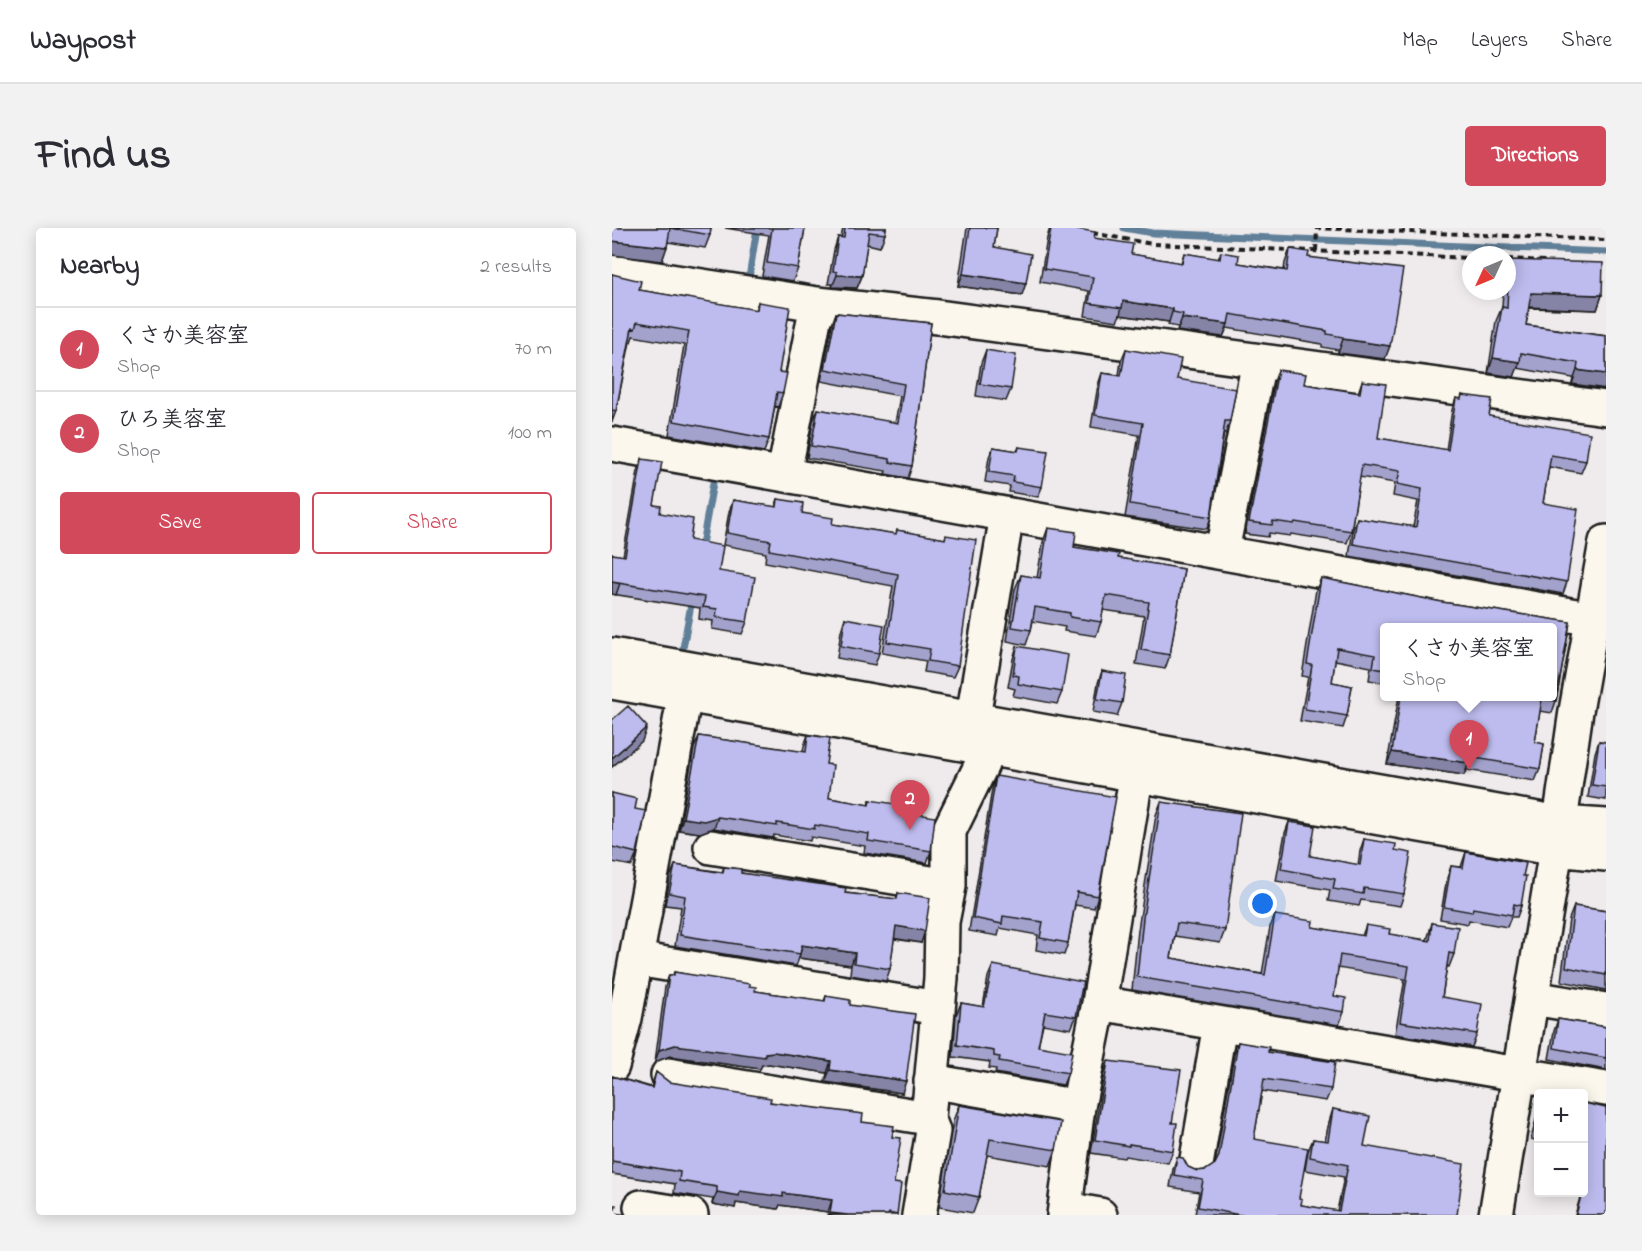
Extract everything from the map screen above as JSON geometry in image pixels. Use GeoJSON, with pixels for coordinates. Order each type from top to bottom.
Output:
{"type":"FeatureCollection","features":[{"type":"Feature","properties":{"kind":"street"},"geometry":{"type":"LineString","coordinates":[[612,272],[817,304],[938,317],[1606,408]]}},
{"type":"Feature","properties":{"kind":"street"},"geometry":{"type":"LineString","coordinates":[[784,474],[817,304]]}},
{"type":"Feature","properties":{"kind":"street"},"geometry":{"type":"LineString","coordinates":[[1222,551],[1259,361]]}},
{"type":"Feature","properties":{"kind":"street"},"geometry":{"type":"LineString","coordinates":[[612,444],[1600,619]]}},
{"type":"Feature","properties":{"kind":"street"},"geometry":{"type":"LineString","coordinates":[[919,1215],[933,1131],[928,1118],[938,1008],[942,922],[949,886],[949,831],[982,764],[975,738],[1007,515]]}},
{"type":"Feature","properties":{"kind":"street"},"geometry":{"type":"LineString","coordinates":[[1496,1215],[1558,836],[1600,619],[1606,542]]}},
{"type":"Feature","properties":{"kind":"street"},"geometry":{"type":"LineString","coordinates":[[612,655],[687,681],[975,738],[1139,761],[1558,836],[1606,854]]}},
{"type":"Feature","properties":{"kind":"street"},"geometry":{"type":"LineString","coordinates":[[612,681],[687,681]]}},
{"type":"Feature","properties":{"kind":"street"},"geometry":{"type":"LineString","coordinates":[[612,1066],[619,1023],[636,959],[687,681]]}},
{"type":"Feature","properties":{"kind":"street"},"geometry":{"type":"LineString","coordinates":[[1100,1215],[1065,1212],[1078,1107],[1099,1003],[1139,761]]}},
{"type":"Feature","properties":{"kind":"street"},"geometry":{"type":"LineString","coordinates":[[1558,836],[1606,826]]}},
{"type":"Feature","properties":{"kind":"street"},"geometry":{"type":"LineString","coordinates":[[711,847],[949,886]]}},
{"type":"Feature","properties":{"kind":"street"},"geometry":{"type":"LineString","coordinates":[[636,959],[938,1008]]}},
{"type":"Feature","properties":{"kind":"street"},"geometry":{"type":"LineString","coordinates":[[1532,998],[1606,1010]]}},
{"type":"Feature","properties":{"kind":"street"},"geometry":{"type":"LineString","coordinates":[[1099,1003],[1606,1089]]}},
{"type":"Feature","properties":{"kind":"street"},"geometry":{"type":"LineString","coordinates":[[1196,1165],[1220,1024]]}},
{"type":"Feature","properties":{"kind":"street"},"geometry":{"type":"LineString","coordinates":[[668,1075],[928,1118]]}},
{"type":"Feature","properties":{"kind":"street"},"geometry":{"type":"LineString","coordinates":[[931,1081],[1078,1107]]}},
{"type":"Feature","properties":{"kind":"street"},"geometry":{"type":"LineString","coordinates":[[641,1207],[691,1215]]}},
{"type":"Feature","properties":{"kind":"path"},"geometry":{"type":"LineString","coordinates":[[1316,250],[1316,228],[1606,240]]}},
{"type":"Feature","properties":{"kind":"path"},"geometry":{"type":"LineString","coordinates":[[1086,232],[1152,244],[1462,258]]}},
{"type":"Feature","properties":{"kind":"path"},"geometry":{"type":"LineString","coordinates":[[1516,259],[1551,261]]}},
{"type":"Feature","properties":{"kind":"building"},"geometry":{"type":"Polygon","coordinates":[[[612,228],[670,228],[667,247],[612,241],[612,228]]]}},
{"type":"Feature","properties":{"kind":"building"},"geometry":{"type":"Polygon","coordinates":[[[670,228],[711,228],[710,235],[670,228]]]}},
{"type":"Feature","properties":{"kind":"building"},"geometry":{"type":"Polygon","coordinates":[[[772,228],[805,228],[798,268],[767,263],[772,228]]]}},
{"type":"Feature","properties":{"kind":"building"},"geometry":{"type":"Polygon","coordinates":[[[845,228],[886,228],[885,234],[869,232],[862,276],[837,275],[837,272],[833,271],[838,237],[844,238],[845,228]]]}},
{"type":"Feature","properties":{"kind":"building"},"geometry":{"type":"Polygon","coordinates":[[[970,228],[997,228],[994,247],[1031,254],[1026,283],[963,274],[970,228]]]}},
{"type":"Feature","properties":{"kind":"building"},"geometry":{"type":"Polygon","coordinates":[[[1051,228],[1072,228],[1095,232],[1094,238],[1133,244],[1131,254],[1182,263],[1184,253],[1220,259],[1221,252],[1239,255],[1238,263],[1287,271],[1290,249],[1309,252],[1308,257],[1403,269],[1390,346],[1343,339],[1343,337],[1327,334],[1327,331],[1230,314],[1228,324],[1182,318],[1183,314],[1173,312],[1173,309],[1123,301],[1122,308],[1089,303],[1093,277],[1044,269],[1051,228]]]}},
{"type":"Feature","properties":{"kind":"building"},"geometry":{"type":"Polygon","coordinates":[[[1516,260],[1603,263],[1602,295],[1531,293],[1526,325],[1606,336],[1606,374],[1577,370],[1578,363],[1521,353],[1520,362],[1493,358],[1502,307],[1507,308],[1507,300],[1516,300],[1516,260]]]}},
{"type":"Feature","properties":{"kind":"building"},"geometry":{"type":"Polygon","coordinates":[[[612,274],[641,281],[639,290],[757,310],[758,302],[790,307],[779,372],[787,373],[783,393],[777,392],[769,439],[674,421],[689,331],[637,322],[635,329],[632,328],[616,411],[612,410],[612,274]]]}},
{"type":"Feature","properties":{"kind":"building"},"geometry":{"type":"Polygon","coordinates":[[[836,313],[931,323],[912,466],[890,462],[890,459],[811,446],[818,409],[898,423],[904,384],[825,369],[836,313]]]}},
{"type":"Feature","properties":{"kind":"building"},"geometry":{"type":"Polygon","coordinates":[[[1126,349],[1181,359],[1177,379],[1236,389],[1230,421],[1225,421],[1211,517],[1130,504],[1143,423],[1095,415],[1102,373],[1121,376],[1126,349]]]}},
{"type":"Feature","properties":{"kind":"building"},"geometry":{"type":"Polygon","coordinates":[[[986,350],[1016,355],[1011,389],[980,384],[986,350]]]}},
{"type":"Feature","properties":{"kind":"building"},"geometry":{"type":"Polygon","coordinates":[[[1278,370],[1306,374],[1304,384],[1360,393],[1362,381],[1386,384],[1378,438],[1448,450],[1456,398],[1461,399],[1462,395],[1492,399],[1489,416],[1590,433],[1586,461],[1551,455],[1543,503],[1578,509],[1567,582],[1353,544],[1357,518],[1416,527],[1422,489],[1397,484],[1400,471],[1362,465],[1351,531],[1295,522],[1294,524],[1273,521],[1272,525],[1249,522],[1278,370]]]}},
{"type":"Feature","properties":{"kind":"building"},"geometry":{"type":"Polygon","coordinates":[[[993,447],[1018,451],[1019,447],[1048,451],[1042,487],[1013,482],[1014,476],[989,472],[993,447]]]}},
{"type":"Feature","properties":{"kind":"building"},"geometry":{"type":"Polygon","coordinates":[[[642,459],[662,462],[654,505],[661,506],[660,513],[693,519],[690,540],[723,546],[719,571],[755,577],[747,622],[716,617],[717,609],[703,607],[705,597],[612,582],[612,554],[625,556],[642,459]]]}},
{"type":"Feature","properties":{"kind":"building"},"geometry":{"type":"Polygon","coordinates":[[[778,499],[803,503],[802,513],[833,518],[832,524],[896,534],[897,530],[945,539],[946,535],[976,540],[958,666],[928,661],[930,649],[887,642],[898,574],[769,550],[771,541],[727,533],[733,500],[777,507],[778,499]]]}},
{"type":"Feature","properties":{"kind":"building"},"geometry":{"type":"Polygon","coordinates":[[[1048,528],[1076,532],[1074,547],[1119,554],[1118,558],[1184,569],[1170,655],[1141,650],[1149,602],[1106,595],[1101,622],[1070,617],[1070,613],[1035,607],[1031,630],[1012,627],[1021,575],[1040,578],[1048,528]]]}},
{"type":"Feature","properties":{"kind":"building"},"geometry":{"type":"Polygon","coordinates":[[[1321,578],[1442,602],[1570,622],[1557,695],[1557,623],[1380,623],[1380,669],[1373,668],[1375,655],[1337,648],[1332,682],[1352,686],[1347,716],[1305,709],[1312,665],[1307,664],[1321,578]]]}},
{"type":"Feature","properties":{"kind":"building"},"geometry":{"type":"Polygon","coordinates":[[[845,618],[884,625],[879,653],[841,646],[845,618]]]}},
{"type":"Feature","properties":{"kind":"building"},"geometry":{"type":"Polygon","coordinates":[[[1017,646],[1068,655],[1062,692],[1018,684],[1019,676],[1013,675],[1017,646]]]}},
{"type":"Feature","properties":{"kind":"building"},"geometry":{"type":"Polygon","coordinates":[[[1102,671],[1126,675],[1122,703],[1097,699],[1102,671]]]}},
{"type":"Feature","properties":{"kind":"building"},"geometry":{"type":"Polygon","coordinates":[[[1400,701],[1542,701],[1535,742],[1544,744],[1540,769],[1470,757],[1469,763],[1392,752],[1400,701]]]}},
{"type":"Feature","properties":{"kind":"building"},"geometry":{"type":"Polygon","coordinates":[[[628,706],[647,727],[612,758],[612,720],[628,706]]]}},
{"type":"Feature","properties":{"kind":"building"},"geometry":{"type":"Polygon","coordinates":[[[808,735],[830,738],[826,764],[833,765],[829,798],[869,805],[870,800],[902,805],[901,811],[935,817],[931,851],[868,841],[869,834],[815,825],[814,829],[718,817],[704,821],[683,818],[699,736],[806,752],[808,735]]]}},
{"type":"Feature","properties":{"kind":"building"},"geometry":{"type":"Polygon","coordinates":[[[1599,741],[1606,742],[1606,787],[1592,785],[1599,741]]]}},
{"type":"Feature","properties":{"kind":"building"},"geometry":{"type":"Polygon","coordinates":[[[996,776],[1116,797],[1098,896],[1077,892],[1068,943],[1040,938],[1043,922],[1003,916],[1002,924],[973,918],[996,776]]]}},
{"type":"Feature","properties":{"kind":"building"},"geometry":{"type":"Polygon","coordinates":[[[612,793],[637,799],[635,809],[646,811],[637,853],[612,847],[612,793]]]}},
{"type":"Feature","properties":{"kind":"building"},"geometry":{"type":"Polygon","coordinates":[[[1161,802],[1241,813],[1225,930],[1177,923],[1171,958],[1265,975],[1275,915],[1313,921],[1312,927],[1364,936],[1366,925],[1390,929],[1389,934],[1430,941],[1432,923],[1458,927],[1454,954],[1449,953],[1442,997],[1482,1004],[1477,1034],[1400,1022],[1409,966],[1340,955],[1334,996],[1346,998],[1344,1012],[1137,977],[1143,918],[1161,802]]]}},
{"type":"Feature","properties":{"kind":"building"},"geometry":{"type":"Polygon","coordinates":[[[1289,822],[1315,826],[1310,856],[1360,865],[1364,839],[1396,844],[1395,850],[1411,853],[1404,894],[1364,888],[1363,894],[1333,889],[1335,879],[1281,869],[1289,822]]]}},
{"type":"Feature","properties":{"kind":"building"},"geometry":{"type":"Polygon","coordinates":[[[1466,852],[1526,863],[1521,906],[1514,904],[1512,915],[1473,908],[1472,912],[1444,907],[1451,866],[1463,868],[1466,852]]]}},
{"type":"Feature","properties":{"kind":"building"},"geometry":{"type":"Polygon","coordinates":[[[675,865],[723,873],[724,867],[741,869],[741,873],[846,888],[845,893],[897,899],[898,893],[930,898],[925,931],[896,926],[890,969],[854,963],[855,953],[802,945],[800,954],[680,935],[685,896],[669,893],[675,865]]]}},
{"type":"Feature","properties":{"kind":"building"},"geometry":{"type":"Polygon","coordinates":[[[1574,906],[1606,911],[1606,975],[1566,967],[1574,906]]]}},
{"type":"Feature","properties":{"kind":"building"},"geometry":{"type":"Polygon","coordinates":[[[993,965],[1083,982],[1076,1017],[1045,1012],[1038,1046],[1072,1052],[1068,1073],[999,1061],[1000,1057],[994,1056],[994,1051],[957,1045],[961,1003],[984,1007],[993,965]]]}},
{"type":"Feature","properties":{"kind":"building"},"geometry":{"type":"Polygon","coordinates":[[[674,972],[750,984],[749,986],[756,987],[755,991],[825,1001],[826,996],[850,1000],[850,1005],[915,1014],[906,1081],[830,1070],[831,1061],[774,1052],[765,1053],[765,1057],[675,1045],[659,1050],[669,975],[674,975],[674,972]]]}},
{"type":"Feature","properties":{"kind":"building"},"geometry":{"type":"Polygon","coordinates":[[[1558,1019],[1606,1027],[1606,1058],[1554,1048],[1558,1019]]]}},
{"type":"Feature","properties":{"kind":"building"},"geometry":{"type":"Polygon","coordinates":[[[1238,1042],[1269,1047],[1268,1052],[1335,1062],[1331,1089],[1264,1079],[1254,1139],[1308,1148],[1299,1198],[1302,1199],[1301,1205],[1339,1211],[1348,1165],[1310,1157],[1313,1139],[1328,1141],[1333,1109],[1370,1116],[1364,1146],[1464,1164],[1457,1215],[1240,1215],[1198,1207],[1203,1180],[1174,1175],[1177,1157],[1183,1158],[1188,1167],[1197,1171],[1206,1170],[1215,1164],[1219,1156],[1238,1042]]]}},
{"type":"Feature","properties":{"kind":"building"},"geometry":{"type":"Polygon","coordinates":[[[1108,1061],[1181,1070],[1172,1123],[1177,1123],[1173,1151],[1095,1140],[1108,1061]]]}},
{"type":"Feature","properties":{"kind":"building"},"geometry":{"type":"Polygon","coordinates":[[[656,1072],[669,1082],[771,1098],[770,1102],[863,1114],[862,1122],[894,1126],[892,1137],[901,1138],[894,1183],[901,1184],[897,1215],[830,1213],[832,1200],[783,1193],[783,1197],[740,1191],[739,1196],[717,1192],[717,1187],[679,1181],[680,1172],[612,1161],[612,1076],[652,1088],[656,1072]]]}},
{"type":"Feature","properties":{"kind":"building"},"geometry":{"type":"Polygon","coordinates":[[[1588,1104],[1606,1108],[1606,1215],[1576,1215],[1581,1197],[1588,1197],[1588,1104]]]}},
{"type":"Feature","properties":{"kind":"building"},"geometry":{"type":"Polygon","coordinates":[[[959,1105],[1061,1122],[1056,1150],[990,1139],[979,1197],[945,1190],[959,1105]]]}},
{"type":"Feature","properties":{"kind":"building"},"geometry":{"type":"Polygon","coordinates":[[[612,1205],[616,1205],[614,1213],[627,1215],[612,1215],[612,1205]]]}},
{"type":"Feature","properties":{"kind":"waterway"},"geometry":{"type":"LineString","coordinates":[[748,284],[757,228]]}},
{"type":"Feature","properties":{"kind":"waterway"},"geometry":{"type":"LineString","coordinates":[[1124,228],[1153,233],[1606,252]]}},
{"type":"Feature","properties":{"kind":"waterway"},"geometry":{"type":"LineString","coordinates":[[701,550],[715,472]]}},
{"type":"Feature","properties":{"kind":"waterway"},"geometry":{"type":"LineString","coordinates":[[681,659],[692,599]]}},
{"type":"Feature","properties":{"kind":"place","name":"くさか美容室"},"geometry":{"type":"Point","coordinates":[1469,770]}},
{"type":"Feature","properties":{"kind":"place","name":"ひろ美容室"},"geometry":{"type":"Point","coordinates":[910,830]}}]}
